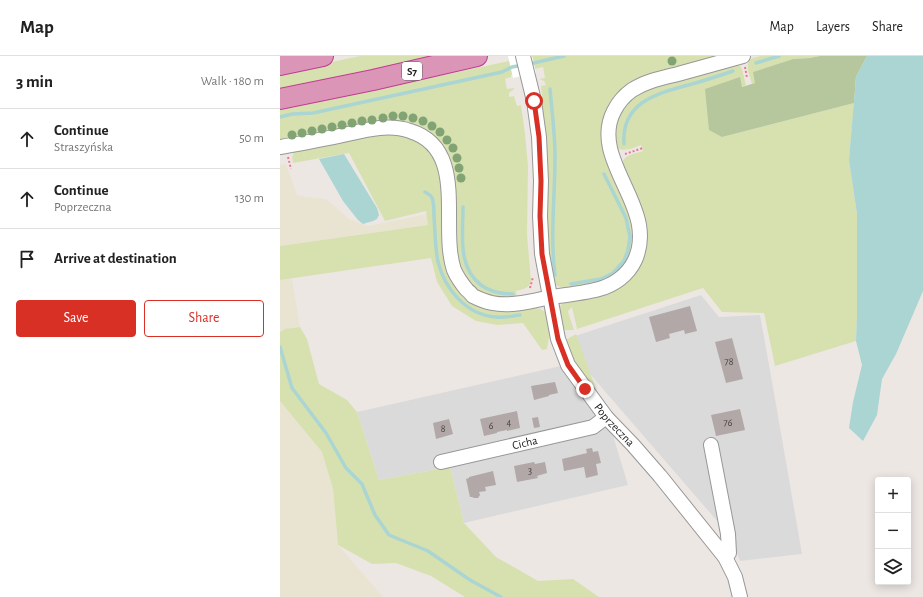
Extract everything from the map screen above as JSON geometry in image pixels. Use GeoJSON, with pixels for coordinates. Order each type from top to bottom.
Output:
{"type":"FeatureCollection","features":[{"type":"Feature","properties":{"kind":"highway"},"geometry":{"type":"LineString","coordinates":[[280,65],[323,56]]}},
{"type":"Feature","properties":{"kind":"highway","name":"S7"},"geometry":{"type":"LineString","coordinates":[[280,99],[373,80],[477,56]]}},
{"type":"Feature","properties":{"kind":"street","name":"Poprzeczna"},"geometry":{"type":"LineString","coordinates":[[523,56],[534,101],[539,137],[542,254],[558,339],[568,365],[606,417],[660,476],[725,557],[735,577],[740,597]]}},
{"type":"Feature","properties":{"kind":"street"},"geometry":{"type":"LineString","coordinates":[[280,148],[378,128],[396,127],[411,131],[424,137],[437,148],[444,163],[448,181],[449,239],[452,260],[455,272],[462,284],[473,296],[491,303],[510,304],[599,289],[614,283],[624,276],[633,266],[639,251],[639,224],[634,208],[616,168],[610,148],[609,132],[611,117],[618,104],[632,90],[650,81],[743,56]]}},
{"type":"Feature","properties":{"kind":"street","name":"Cicha"},"geometry":{"type":"LineString","coordinates":[[441,462],[593,427],[606,417]]}},
{"type":"Feature","properties":{"kind":"street"},"geometry":{"type":"LineString","coordinates":[[711,445],[728,534],[730,553],[725,557]]}},
{"type":"Feature","properties":{"kind":"path"},"geometry":{"type":"LineString","coordinates":[[613,158],[643,148]]}},
{"type":"Feature","properties":{"kind":"shaded area"},"geometry":{"type":"Polygon","coordinates":[[[286,164],[297,195],[326,199],[349,219],[368,226],[427,214],[428,225],[280,246],[280,165],[286,164]]]}},
{"type":"Feature","properties":{"kind":"shaded area"},"geometry":{"type":"Polygon","coordinates":[[[292,278],[300,327],[285,329],[280,332],[280,280],[292,278]]]}},
{"type":"Feature","properties":{"kind":"shaded area"},"geometry":{"type":"Polygon","coordinates":[[[701,295],[719,317],[760,315],[802,554],[740,561],[731,537],[577,359],[572,337],[701,295]]]}},
{"type":"Feature","properties":{"kind":"shaded area"},"geometry":{"type":"Polygon","coordinates":[[[565,365],[611,429],[628,485],[464,523],[450,467],[379,480],[357,412],[565,365]]]}},
{"type":"Feature","properties":{"kind":"shaded area"},"geometry":{"type":"Polygon","coordinates":[[[280,401],[322,452],[333,489],[338,545],[383,597],[280,597],[280,401]]]}},
{"type":"Feature","properties":{"kind":"green space"},"geometry":{"type":"Polygon","coordinates":[[[360,56],[448,56],[280,92],[280,73],[360,56]]]}},
{"type":"Feature","properties":{"kind":"green space"},"geometry":{"type":"Polygon","coordinates":[[[532,56],[728,56],[611,103],[622,196],[631,219],[634,233],[633,246],[627,263],[616,275],[595,284],[564,288],[555,285],[550,278],[539,97],[542,96],[541,86],[546,85],[544,81],[539,79],[545,78],[543,67],[511,75],[511,77],[505,79],[507,89],[514,88],[509,93],[509,97],[514,96],[517,106],[521,105],[528,166],[527,235],[531,281],[527,287],[516,291],[517,298],[490,298],[473,288],[462,274],[456,253],[454,190],[418,128],[280,144],[280,110],[532,56]]]}},
{"type":"Feature","properties":{"kind":"green space"},"geometry":{"type":"Polygon","coordinates":[[[761,56],[820,56],[793,59],[753,72],[756,83],[752,84],[748,71],[748,64],[751,59],[761,56]]]}},
{"type":"Feature","properties":{"kind":"green space"},"geometry":{"type":"Polygon","coordinates":[[[820,56],[867,56],[856,77],[854,103],[722,137],[709,130],[705,89],[740,77],[742,87],[755,83],[753,72],[793,59],[820,56]]]}},
{"type":"Feature","properties":{"kind":"green space"},"geometry":{"type":"Polygon","coordinates":[[[737,64],[742,69],[746,85],[742,87],[739,77],[722,137],[854,103],[849,160],[857,214],[856,341],[775,366],[764,313],[722,312],[703,288],[577,329],[572,307],[568,311],[574,330],[565,330],[561,327],[558,309],[562,304],[641,263],[622,164],[627,156],[643,151],[641,145],[625,150],[616,147],[615,127],[616,121],[622,109],[636,96],[647,89],[737,64]]]}},
{"type":"Feature","properties":{"kind":"green space"},"geometry":{"type":"Polygon","coordinates":[[[380,134],[400,135],[421,143],[431,153],[436,162],[441,181],[443,240],[476,305],[498,311],[511,311],[528,308],[538,308],[543,310],[547,314],[549,337],[547,349],[542,350],[523,323],[497,325],[476,321],[452,306],[437,282],[431,258],[280,280],[280,246],[428,225],[426,211],[385,221],[349,153],[293,163],[292,157],[294,152],[380,134]]]}},
{"type":"Feature","properties":{"kind":"green space"},"geometry":{"type":"Polygon","coordinates":[[[300,327],[307,339],[319,384],[347,400],[357,412],[379,480],[450,467],[464,523],[496,557],[538,581],[573,579],[599,597],[465,597],[431,576],[396,563],[372,564],[338,545],[333,489],[322,452],[280,401],[280,332],[285,329],[300,327]]]}},
{"type":"Feature","properties":{"kind":"green space"},"geometry":{"type":"Polygon","coordinates":[[[576,334],[598,395],[573,362],[565,341],[576,334]]]}},
{"type":"Feature","properties":{"kind":"water"},"geometry":{"type":"Polygon","coordinates":[[[867,56],[923,56],[923,291],[896,354],[882,379],[877,415],[863,441],[849,428],[853,402],[862,365],[856,341],[857,214],[849,160],[856,77],[867,56]]]}},
{"type":"Feature","properties":{"kind":"water"},"geometry":{"type":"Polygon","coordinates":[[[344,154],[377,208],[379,215],[377,219],[373,221],[363,224],[358,220],[343,201],[319,159],[344,154]]]}},
{"type":"Feature","properties":{"kind":"pier"},"geometry":{"type":"Polygon","coordinates":[[[508,56],[532,56],[536,73],[513,78],[508,56]]]}},
{"type":"Feature","properties":{"kind":"building"},"geometry":{"type":"Polygon","coordinates":[[[690,306],[697,331],[685,334],[684,330],[669,334],[670,338],[656,342],[649,317],[690,306]]]}},
{"type":"Feature","properties":{"kind":"building"},"geometry":{"type":"Polygon","coordinates":[[[732,338],[743,379],[726,383],[715,342],[732,338]]]}},
{"type":"Feature","properties":{"kind":"building"},"geometry":{"type":"Polygon","coordinates":[[[555,382],[558,393],[534,400],[531,386],[555,382]]]}},
{"type":"Feature","properties":{"kind":"building"},"geometry":{"type":"Polygon","coordinates":[[[740,409],[745,430],[716,436],[711,415],[740,409]]]}},
{"type":"Feature","properties":{"kind":"building"},"geometry":{"type":"Polygon","coordinates":[[[517,411],[520,428],[484,436],[480,419],[517,411]]]}},
{"type":"Feature","properties":{"kind":"building"},"geometry":{"type":"Polygon","coordinates":[[[538,417],[540,427],[534,428],[532,418],[538,417]]]}},
{"type":"Feature","properties":{"kind":"building"},"geometry":{"type":"Polygon","coordinates":[[[449,419],[453,434],[436,439],[433,423],[449,419]]]}},
{"type":"Feature","properties":{"kind":"building"},"geometry":{"type":"Polygon","coordinates":[[[592,448],[593,452],[598,451],[601,463],[596,464],[598,475],[586,478],[584,467],[564,471],[562,459],[587,453],[586,449],[592,448]]]}},
{"type":"Feature","properties":{"kind":"building"},"geometry":{"type":"Polygon","coordinates":[[[534,462],[535,464],[545,462],[547,473],[537,476],[538,478],[517,482],[514,466],[534,462]]]}},
{"type":"Feature","properties":{"kind":"building"},"geometry":{"type":"Polygon","coordinates":[[[493,471],[496,485],[485,487],[486,491],[479,492],[480,495],[478,498],[470,497],[466,479],[493,471]]]}},
{"type":"Feature","properties":{"kind":"waterway"},"geometry":{"type":"LineString","coordinates":[[529,64],[564,56]]}},
{"type":"Feature","properties":{"kind":"waterway"},"geometry":{"type":"LineString","coordinates":[[756,63],[779,56]]}},
{"type":"Feature","properties":{"kind":"waterway"},"geometry":{"type":"LineString","coordinates":[[280,117],[292,114],[313,113],[502,72],[512,67],[523,65]]}},
{"type":"Feature","properties":{"kind":"waterway"},"geometry":{"type":"LineString","coordinates":[[624,144],[625,129],[629,118],[635,108],[644,101],[667,91],[733,71]]}},
{"type":"Feature","properties":{"kind":"waterway"},"geometry":{"type":"LineString","coordinates":[[550,89],[555,148],[553,230],[555,275]]}},
{"type":"Feature","properties":{"kind":"waterway"},"geometry":{"type":"LineString","coordinates":[[571,284],[601,279],[613,273],[624,261],[628,250],[630,237],[626,218],[604,174]]}},
{"type":"Feature","properties":{"kind":"waterway"},"geometry":{"type":"LineString","coordinates":[[425,192],[431,196],[433,202],[436,245],[441,272],[458,299],[466,306],[485,315],[496,317],[520,315]]}},
{"type":"Feature","properties":{"kind":"waterway"},"geometry":{"type":"LineString","coordinates":[[463,207],[463,249],[468,269],[473,278],[488,289],[504,294],[513,294]]}},
{"type":"Feature","properties":{"kind":"waterway"},"geometry":{"type":"LineString","coordinates":[[280,347],[292,388],[326,433],[346,468],[362,484],[375,515],[389,535],[428,551],[470,580],[501,597]]}},
{"type":"Feature","properties":{"kind":"route"},"geometry":{"type":"LineString","coordinates":[[534,101],[539,137],[542,254],[558,339],[568,365],[585,389]]}}]}
